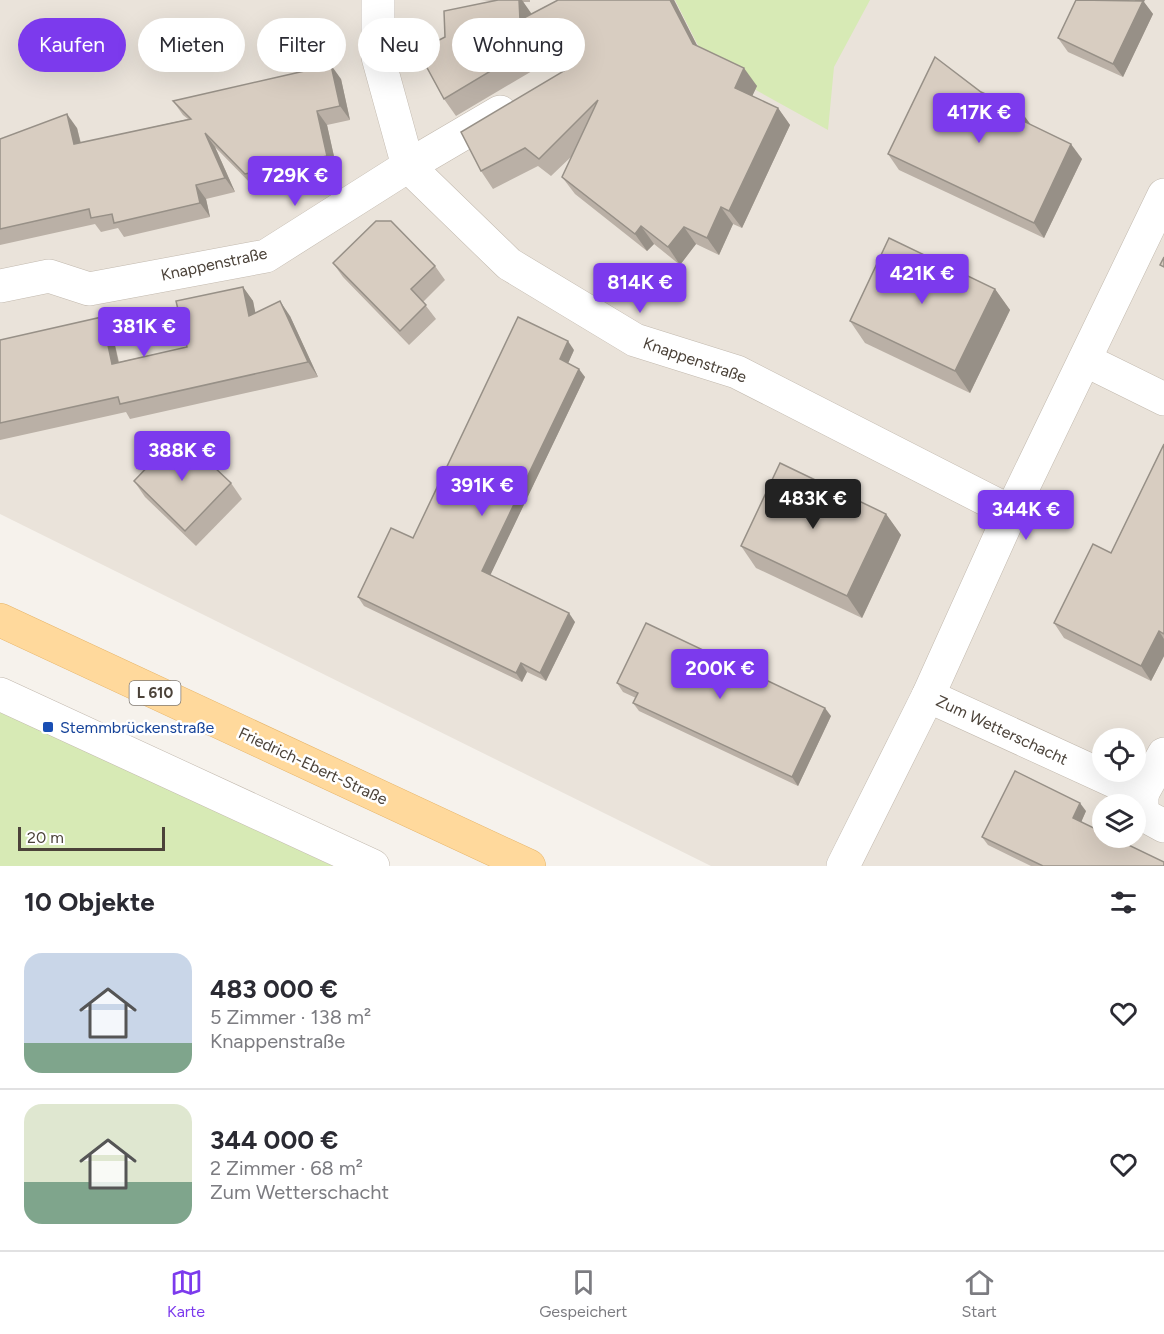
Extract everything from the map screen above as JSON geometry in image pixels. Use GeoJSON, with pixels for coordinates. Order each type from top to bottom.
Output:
{"type":"FeatureCollection","features":[{"type":"Feature","properties":{"kind":"main road","name":"Friedrich-Ebert-Straße"},"geometry":{"type":"LineString","coordinates":[[0,620],[529,866]]}},
{"type":"Feature","properties":{"kind":"street"},"geometry":{"type":"LineString","coordinates":[[378,0],[378,57],[408,166]]}},
{"type":"Feature","properties":{"kind":"street","name":"Knappenstraße"},"geometry":{"type":"LineString","coordinates":[[0,286],[49,276],[89,290],[266,256],[408,166],[527,96]]}},
{"type":"Feature","properties":{"kind":"street","name":"Knappenstraße"},"geometry":{"type":"LineString","coordinates":[[408,166],[509,264],[634,340],[737,372],[1011,512]]}},
{"type":"Feature","properties":{"kind":"street","name":"Zum Wetterschacht"},"geometry":{"type":"LineString","coordinates":[[843,866],[928,696],[1011,512],[1164,195]]}},
{"type":"Feature","properties":{"kind":"street"},"geometry":{"type":"LineString","coordinates":[[1085,360],[1164,399]]}},
{"type":"Feature","properties":{"kind":"street"},"geometry":{"type":"LineString","coordinates":[[0,694],[373,866]]}},
{"type":"Feature","properties":{"kind":"street","name":"Zum Wetterschacht"},"geometry":{"type":"LineString","coordinates":[[928,696],[1142,794]]}},
{"type":"Feature","properties":{"kind":"street"},"geometry":{"type":"LineString","coordinates":[[1142,794],[1164,754]]}},
{"type":"Feature","properties":{"kind":"street"},"geometry":{"type":"LineString","coordinates":[[1146,816],[1164,826]]}},
{"type":"Feature","properties":{"kind":"shaded area"},"geometry":{"type":"Polygon","coordinates":[[[0,0],[1164,0],[1164,866],[711,866],[0,514],[0,0]]]}},
{"type":"Feature","properties":{"kind":"green space"},"geometry":{"type":"Polygon","coordinates":[[[675,0],[870,0],[834,67],[828,130],[707,63],[675,0]]]}},
{"type":"Feature","properties":{"kind":"green space"},"geometry":{"type":"Polygon","coordinates":[[[0,710],[333,866],[0,866],[0,710]]]}},
{"type":"Feature","properties":{"kind":"building"},"geometry":{"type":"Polygon","coordinates":[[[498,0],[519,0],[520,18],[452,18],[452,72],[489,72],[444,99],[429,72],[440,72],[440,40],[445,37],[444,11],[498,0]]]}},
{"type":"Feature","properties":{"kind":"building"},"geometry":{"type":"Polygon","coordinates":[[[558,0],[670,0],[693,44],[744,68],[735,88],[778,108],[729,211],[721,207],[707,238],[684,227],[668,247],[641,226],[635,234],[562,177],[598,100],[539,159],[525,148],[481,171],[461,132],[562,72],[585,72],[585,18],[524,18],[558,0]]]}},
{"type":"Feature","properties":{"kind":"building"},"geometry":{"type":"Polygon","coordinates":[[[1076,0],[1143,1],[1113,64],[1058,38],[1076,0]]]}},
{"type":"Feature","properties":{"kind":"building"},"geometry":{"type":"Polygon","coordinates":[[[935,57],[981,92],[1020,110],[1015,117],[1071,144],[1034,223],[888,154],[935,57]]]}},
{"type":"Feature","properties":{"kind":"building"},"geometry":{"type":"Polygon","coordinates":[[[300,72],[333,72],[340,106],[317,111],[327,156],[245,174],[205,133],[225,178],[196,185],[200,203],[114,223],[112,214],[91,218],[89,209],[0,229],[0,139],[67,114],[74,144],[191,119],[173,101],[300,72]]]}},
{"type":"Feature","properties":{"kind":"building"},"geometry":{"type":"Polygon","coordinates":[[[376,221],[391,221],[435,266],[411,289],[426,305],[400,331],[333,263],[376,221]]]}},
{"type":"Feature","properties":{"kind":"building"},"geometry":{"type":"Polygon","coordinates":[[[889,238],[995,289],[955,371],[850,321],[889,238]]]}},
{"type":"Feature","properties":{"kind":"building"},"geometry":{"type":"Polygon","coordinates":[[[243,287],[249,316],[280,301],[308,362],[120,404],[118,397],[0,423],[0,340],[102,317],[112,364],[187,347],[176,301],[243,287]]]}},
{"type":"Feature","properties":{"kind":"building"},"geometry":{"type":"Polygon","coordinates":[[[518,317],[568,341],[560,359],[579,369],[482,571],[569,613],[540,673],[521,663],[516,673],[358,597],[391,528],[413,538],[518,317]]]}},
{"type":"Feature","properties":{"kind":"building"},"geometry":{"type":"Polygon","coordinates":[[[179,434],[231,483],[185,531],[134,481],[179,434]]]}},
{"type":"Feature","properties":{"kind":"building"},"geometry":{"type":"Polygon","coordinates":[[[1164,444],[1164,634],[1159,631],[1141,666],[1054,623],[1093,544],[1111,553],[1164,444]]]}},
{"type":"Feature","properties":{"kind":"building"},"geometry":{"type":"Polygon","coordinates":[[[780,463],[886,514],[847,596],[741,546],[780,463]]]}},
{"type":"Feature","properties":{"kind":"building"},"geometry":{"type":"Polygon","coordinates":[[[646,623],[825,708],[792,777],[633,703],[638,693],[617,683],[646,623]]]}},
{"type":"Feature","properties":{"kind":"building"},"geometry":{"type":"Polygon","coordinates":[[[1015,771],[1080,803],[1073,818],[1092,827],[1092,848],[1135,848],[1164,862],[1164,866],[1043,866],[982,837],[1015,771]]]}},
{"type":"Feature","properties":{"kind":"place","name":"Stemmbrückenstraße"},"geometry":{"type":"Point","coordinates":[48,727]}}]}
